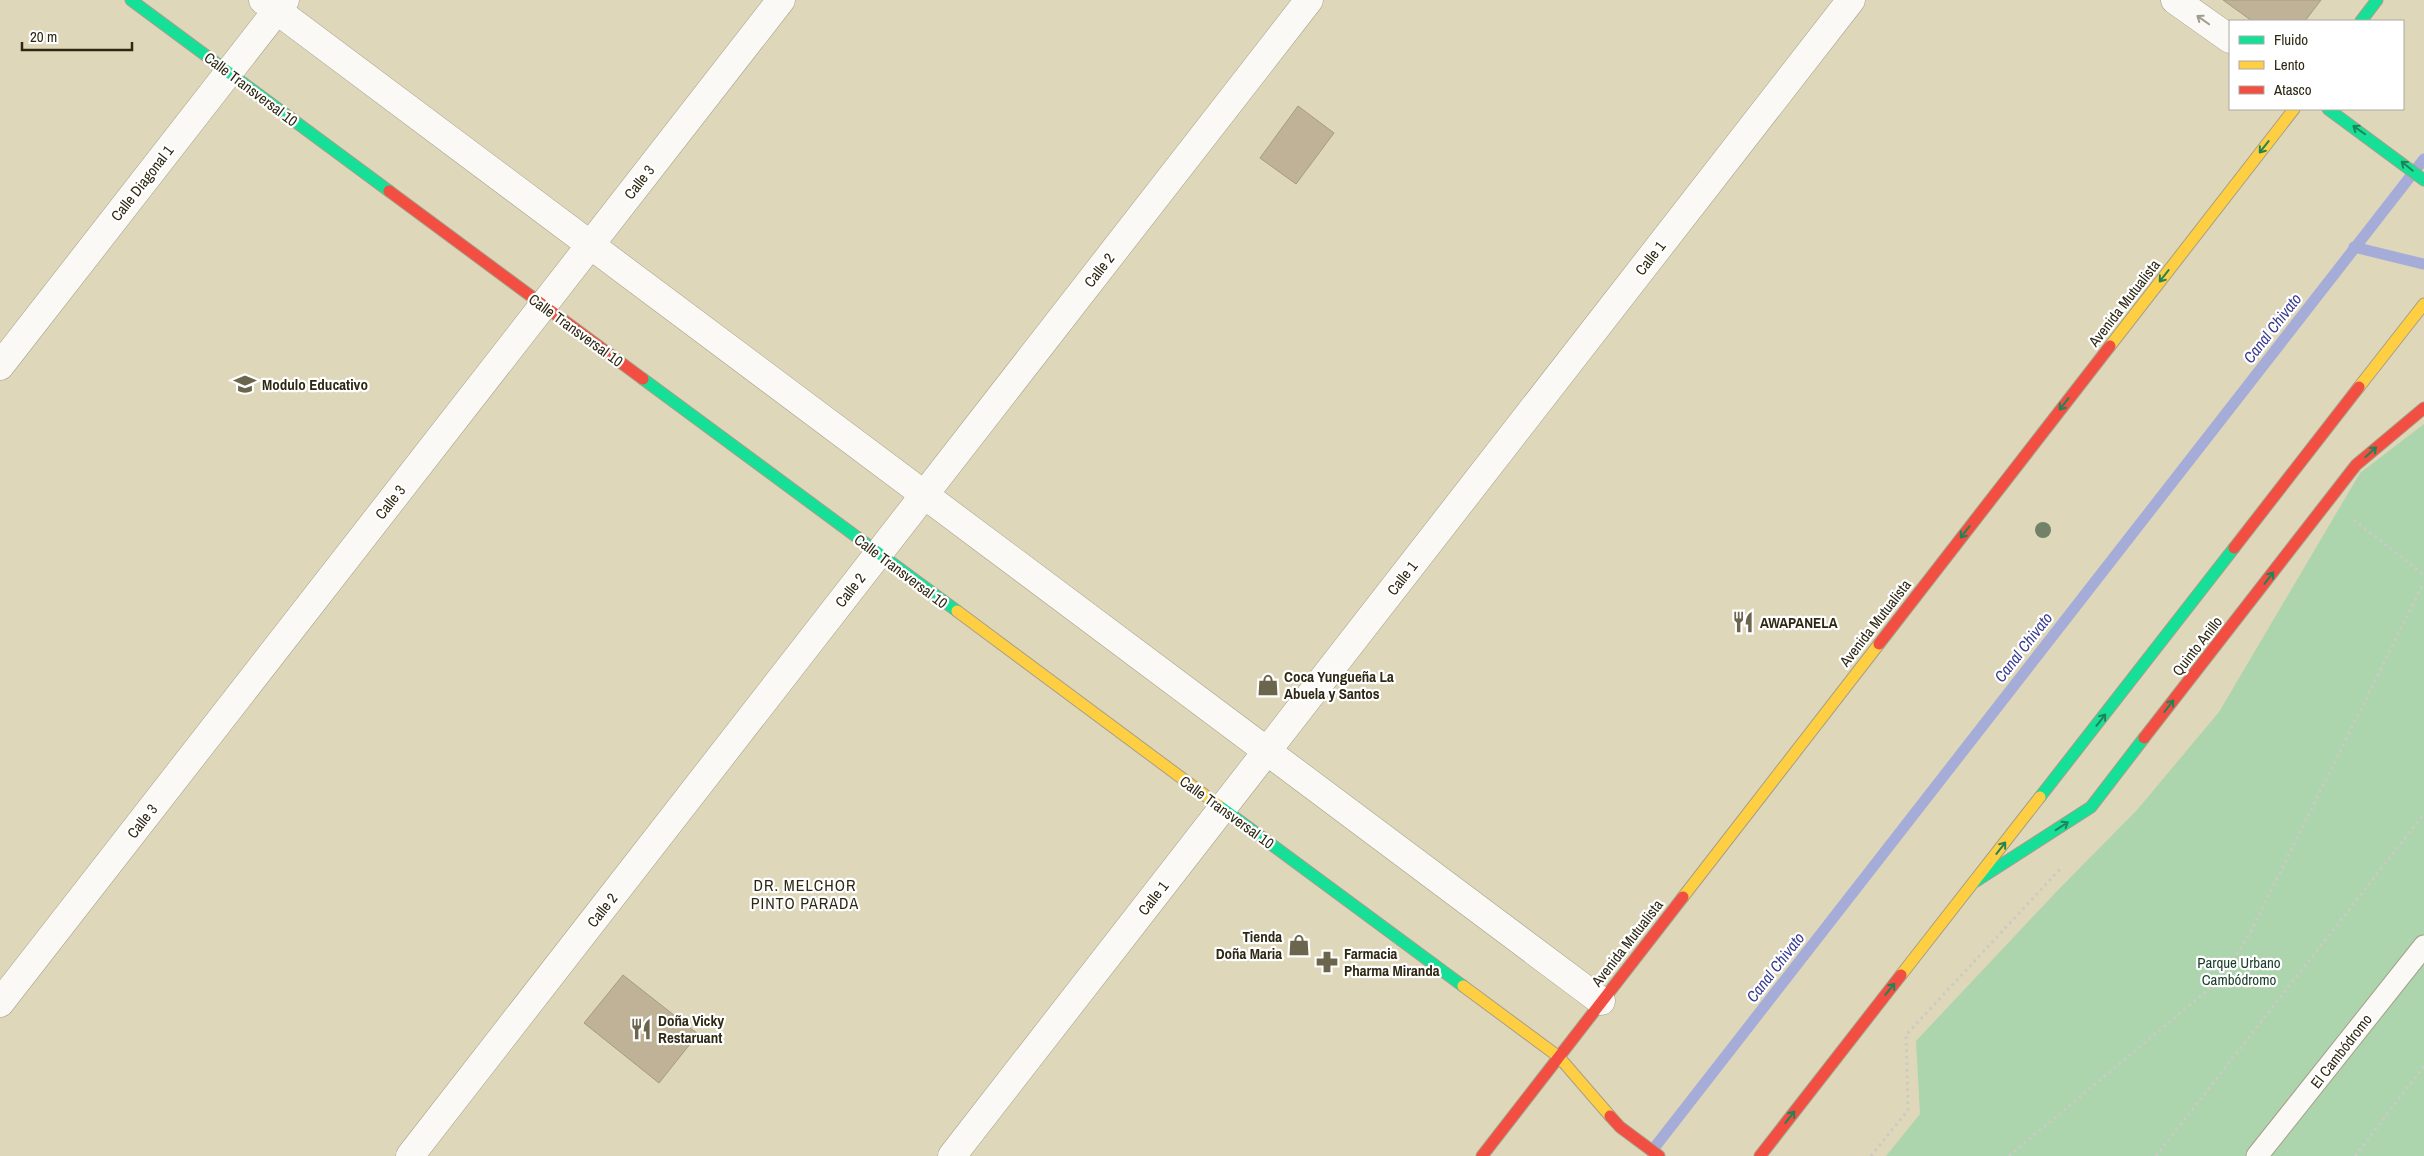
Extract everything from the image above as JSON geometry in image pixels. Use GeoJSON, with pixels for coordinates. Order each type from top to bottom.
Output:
{"type":"FeatureCollection","features":[{"type":"Feature","properties":{"kind":"main road","name":"Calle Transversal 10"},"geometry":{"type":"LineString","coordinates":[[131,0],[1559,1057],[1620,1127],[1659,1156]]}},
{"type":"Feature","properties":{"kind":"main road"},"geometry":{"type":"LineString","coordinates":[[2362,20],[2377,0]]}},
{"type":"Feature","properties":{"kind":"main road","name":"Avenida Mutualista"},"geometry":{"type":"LineString","coordinates":[[1482,1156],[2293,110]]}},
{"type":"Feature","properties":{"kind":"main road"},"geometry":{"type":"LineString","coordinates":[[2329,110],[2389,152],[2424,180]]}},
{"type":"Feature","properties":{"kind":"main road"},"geometry":{"type":"LineString","coordinates":[[1760,1156],[2424,304]]}},
{"type":"Feature","properties":{"kind":"main road","name":"Quinto Anillo"},"geometry":{"type":"LineString","coordinates":[[1976,880],[2091,807],[2356,465],[2418,411],[2424,408]]}},
{"type":"Feature","properties":{"kind":"street","name":"Calle 3"},"geometry":{"type":"LineString","coordinates":[[0,1003],[781,0]]}},
{"type":"Feature","properties":{"kind":"street","name":"Calle 2"},"geometry":{"type":"LineString","coordinates":[[410,1156],[1309,0]]}},
{"type":"Feature","properties":{"kind":"street","name":"Calle 1"},"geometry":{"type":"LineString","coordinates":[[952,1156],[1851,0]]}},
{"type":"Feature","properties":{"kind":"street"},"geometry":{"type":"LineString","coordinates":[[2175,0],[2229,38]]}},
{"type":"Feature","properties":{"kind":"street","name":"Calle Diagonal 1"},"geometry":{"type":"LineString","coordinates":[[0,366],[228,72],[275,3]]}},
{"type":"Feature","properties":{"kind":"street"},"geometry":{"type":"LineString","coordinates":[[275,3],[590,245],[1601,1001]]}},
{"type":"Feature","properties":{"kind":"lane","name":"El Cambódromo"},"geometry":{"type":"LineString","coordinates":[[2258,1156],[2424,946]]}},
{"type":"Feature","properties":{"kind":"path"},"geometry":{"type":"LineString","coordinates":[[2351,518],[2424,575]]}},
{"type":"Feature","properties":{"kind":"path"},"geometry":{"type":"LineString","coordinates":[[2009,1156],[2222,978],[2251,931],[2424,582]]}},
{"type":"Feature","properties":{"kind":"path"},"geometry":{"type":"LineString","coordinates":[[2156,1156],[2424,814]]}},
{"type":"Feature","properties":{"kind":"path"},"geometry":{"type":"LineString","coordinates":[[2355,1156],[2424,1066]]}},
{"type":"Feature","properties":{"kind":"green space","name":"Parque Urbano Cambódromo"},"geometry":{"type":"Polygon","coordinates":[[[2424,424],[2424,1156],[1886,1156],[1920,1114],[1916,1041],[2058,890],[2137,810],[2219,712],[2360,473],[2424,424]]]}},
{"type":"Feature","properties":{"kind":"building"},"geometry":{"type":"Polygon","coordinates":[[[2223,0],[2321,0],[2306,20],[2251,20],[2223,0]]]}},
{"type":"Feature","properties":{"kind":"building"},"geometry":{"type":"Polygon","coordinates":[[[1298,106],[1334,133],[1296,184],[1260,158],[1298,106]]]}},
{"type":"Feature","properties":{"kind":"building","name":"Doña Vicky Restaruant"},"geometry":{"type":"Polygon","coordinates":[[[623,975],[698,1034],[659,1083],[584,1023],[623,975]]]}},
{"type":"Feature","properties":{"kind":"waterway","name":"Canal Chivato"},"geometry":{"type":"LineString","coordinates":[[1651,1152],[2424,159]]}},
{"type":"Feature","properties":{"kind":"waterway"},"geometry":{"type":"LineString","coordinates":[[2354,247],[2423,264]]}},
{"type":"Feature","properties":{"kind":"traffic: fast"},"geometry":{"type":"LineString","coordinates":[[131,0],[389,191]]}},
{"type":"Feature","properties":{"kind":"traffic: fast"},"geometry":{"type":"LineString","coordinates":[[2362,20],[2377,0]]}},
{"type":"Feature","properties":{"kind":"traffic: fast"},"geometry":{"type":"LineString","coordinates":[[2329,110],[2424,180]]}},
{"type":"Feature","properties":{"kind":"traffic: fast"},"geometry":{"type":"LineString","coordinates":[[643,379],[957,611]]}},
{"type":"Feature","properties":{"kind":"traffic: fast"},"geometry":{"type":"LineString","coordinates":[[2040,797],[2234,548]]}},
{"type":"Feature","properties":{"kind":"traffic: fast"},"geometry":{"type":"LineString","coordinates":[[1976,881],[2091,807],[2144,738]]}},
{"type":"Feature","properties":{"kind":"traffic: fast"},"geometry":{"type":"LineString","coordinates":[[1218,805],[1463,986]]}},
{"type":"Feature","properties":{"kind":"traffic: slow"},"geometry":{"type":"LineString","coordinates":[[2110,346],[2293,110]]}},
{"type":"Feature","properties":{"kind":"traffic: slow"},"geometry":{"type":"LineString","coordinates":[[2359,387],[2424,304]]}},
{"type":"Feature","properties":{"kind":"traffic: slow"},"geometry":{"type":"LineString","coordinates":[[957,611],[1218,805]]}},
{"type":"Feature","properties":{"kind":"traffic: slow"},"geometry":{"type":"LineString","coordinates":[[1683,897],[1879,644]]}},
{"type":"Feature","properties":{"kind":"traffic: slow"},"geometry":{"type":"LineString","coordinates":[[1901,975],[2040,797]]}},
{"type":"Feature","properties":{"kind":"traffic: slow"},"geometry":{"type":"LineString","coordinates":[[1463,986],[1559,1057],[1610,1116]]}},
{"type":"Feature","properties":{"kind":"traffic: jam"},"geometry":{"type":"LineString","coordinates":[[389,191],[643,379]]}},
{"type":"Feature","properties":{"kind":"traffic: jam"},"geometry":{"type":"LineString","coordinates":[[1879,644],[2110,346]]}},
{"type":"Feature","properties":{"kind":"traffic: jam"},"geometry":{"type":"LineString","coordinates":[[2234,548],[2359,387]]}},
{"type":"Feature","properties":{"kind":"traffic: jam"},"geometry":{"type":"LineString","coordinates":[[2144,738],[2356,465],[2424,408]]}},
{"type":"Feature","properties":{"kind":"traffic: jam"},"geometry":{"type":"LineString","coordinates":[[1482,1156],[1683,897]]}},
{"type":"Feature","properties":{"kind":"traffic: jam"},"geometry":{"type":"LineString","coordinates":[[1760,1156],[1901,975]]}},
{"type":"Feature","properties":{"kind":"traffic: jam"},"geometry":{"type":"LineString","coordinates":[[1610,1116],[1620,1127],[1659,1156]]}},
{"type":"Feature","properties":{"kind":"place","name":"Modulo Educativo"},"geometry":{"type":"Point","coordinates":[245,384]}},
{"type":"Feature","properties":{"kind":"place","name":"AWAPANELA"},"geometry":{"type":"Point","coordinates":[1743,622]}},
{"type":"Feature","properties":{"kind":"place","name":"Coca Yungueña La Abuela y Santos"},"geometry":{"type":"Point","coordinates":[1268,685]}},
{"type":"Feature","properties":{"kind":"place","name":"Tienda Doña Maria"},"geometry":{"type":"Point","coordinates":[1299,945]}},
{"type":"Feature","properties":{"kind":"place","name":"Farmacia Pharma Miranda"},"geometry":{"type":"Point","coordinates":[1327,962]}},
{"type":"Feature","properties":{"kind":"place","name":"Doña Vicky Restaruant"},"geometry":{"type":"Point","coordinates":[641,1029]}},
{"type":"Feature","properties":{"kind":"district","name":"DR. MELCHOR PINTO PARADA"},"geometry":{"type":"Point","coordinates":[805,894]}}]}
